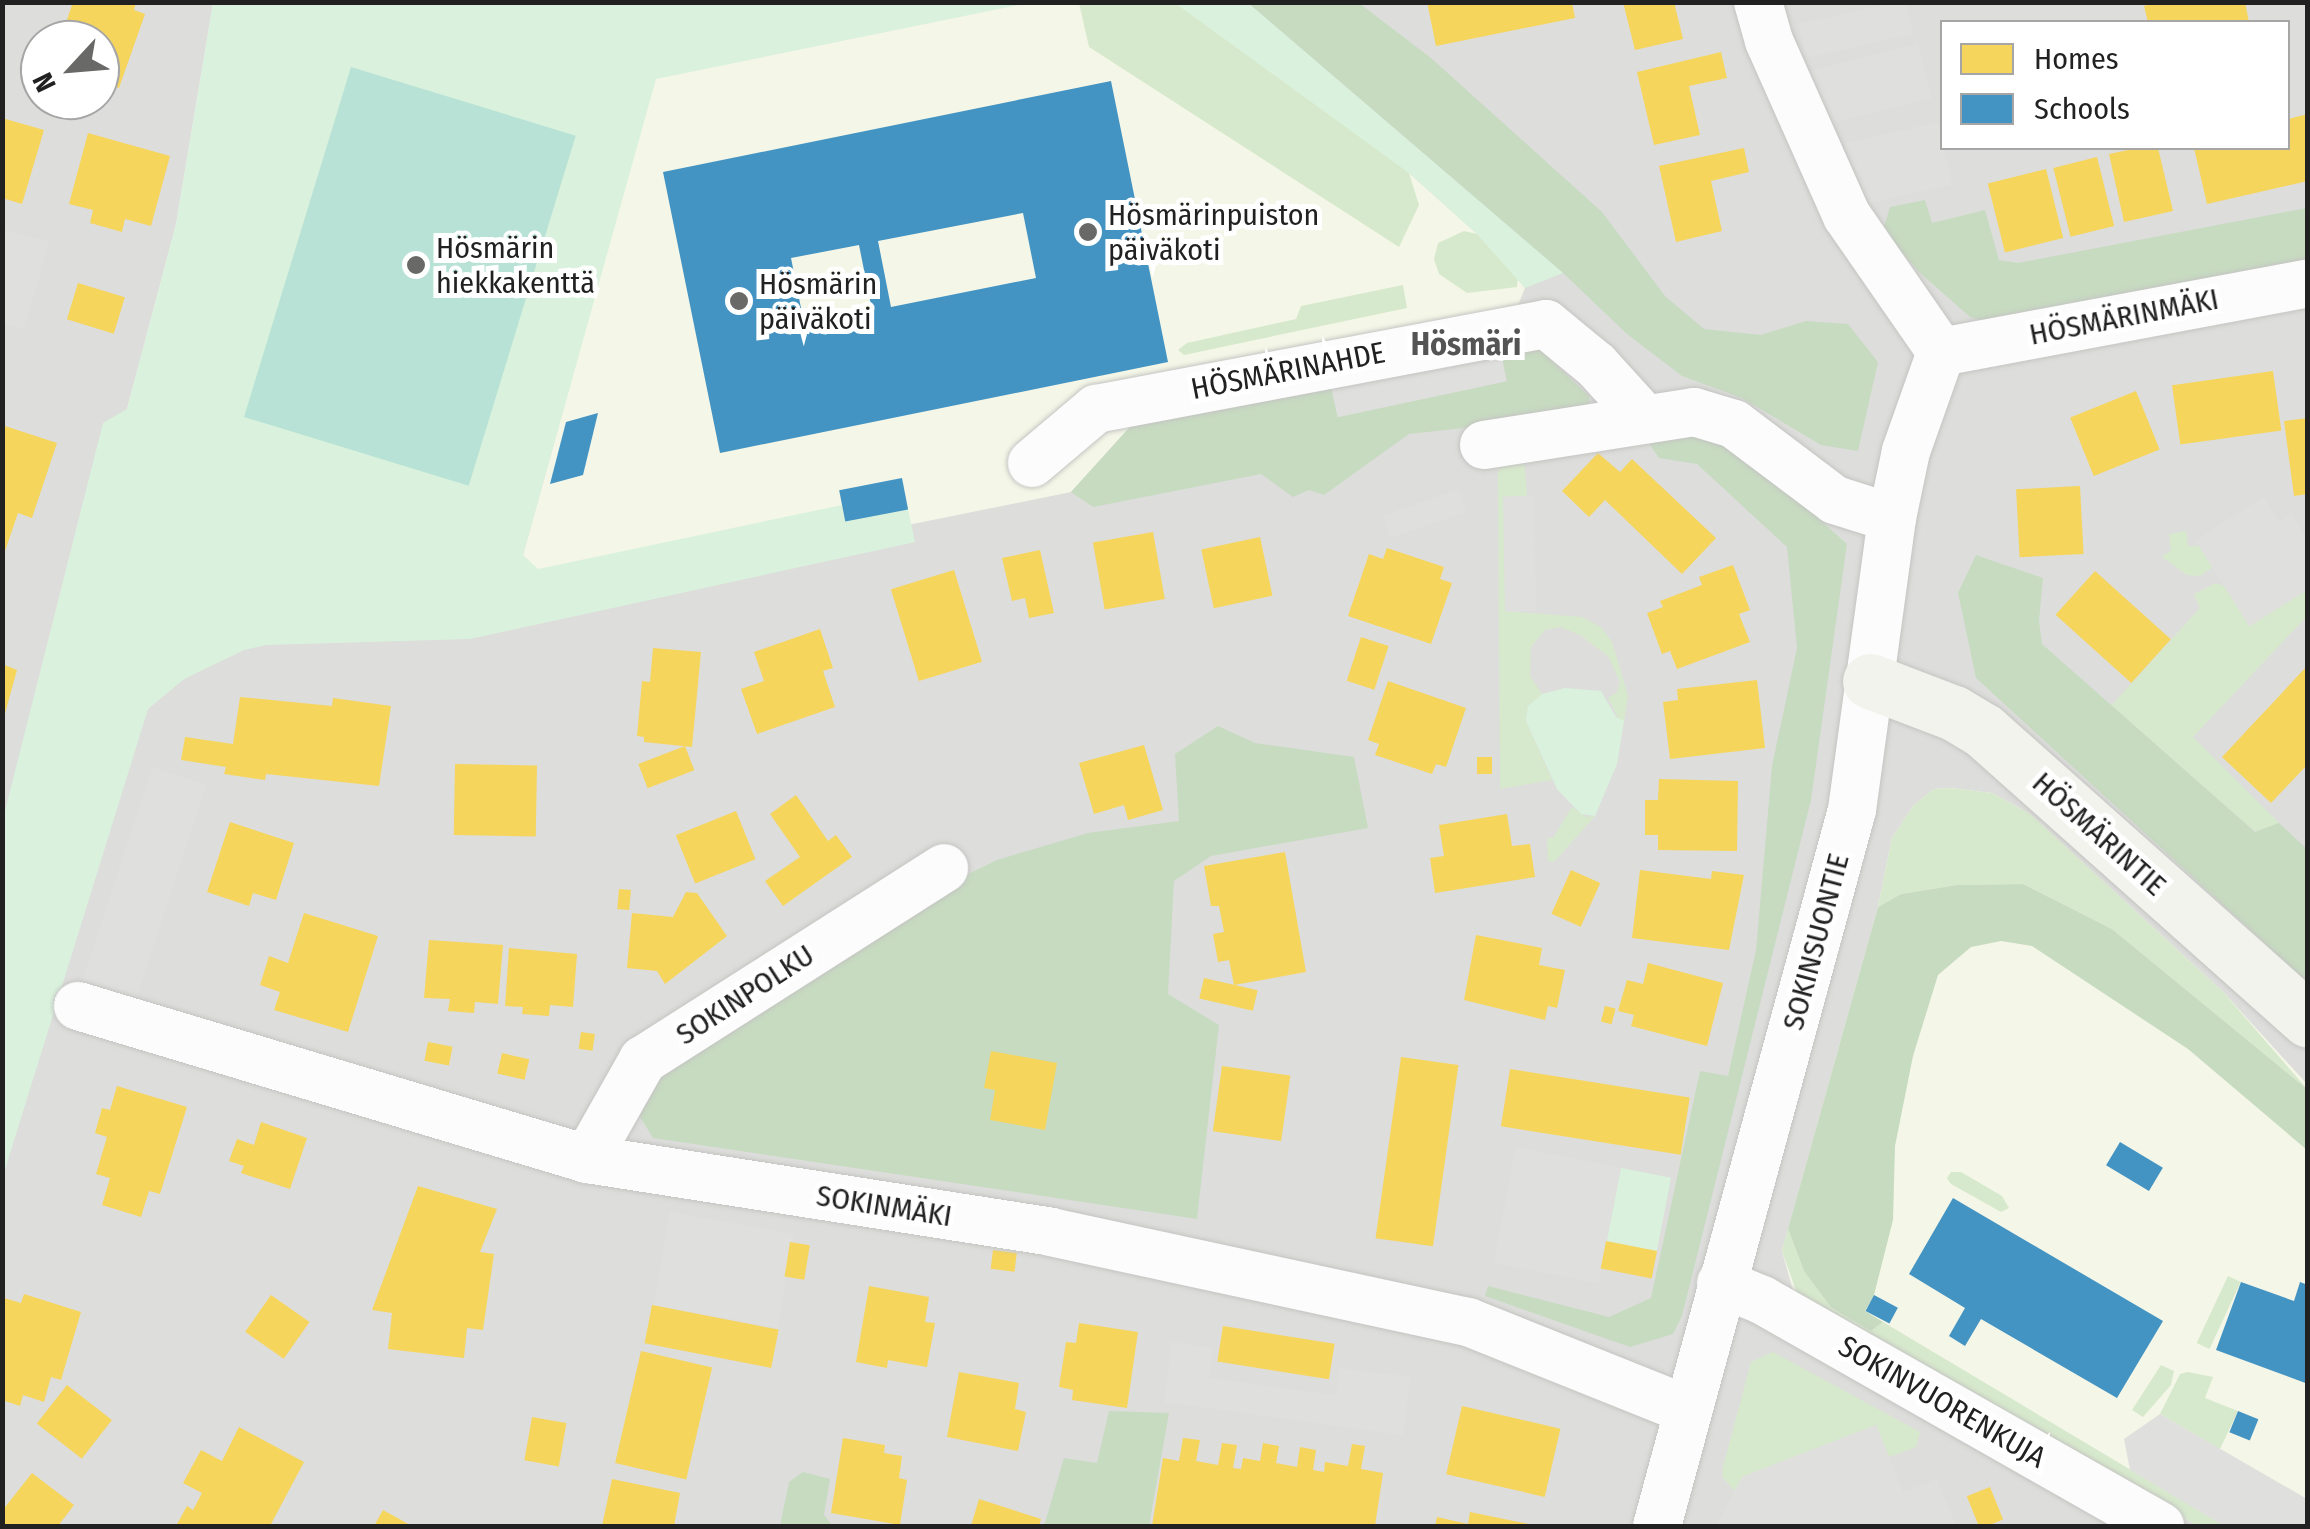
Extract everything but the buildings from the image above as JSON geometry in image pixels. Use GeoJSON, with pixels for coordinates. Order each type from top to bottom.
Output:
{"type":"FeatureCollection","features":[{"type":"Feature","properties":{"kind":"street"},"geometry":{"type":"LineString","coordinates":[[1758,2],[1769,42],[1848,216],[1941,352]]}},
{"type":"Feature","properties":{"kind":"street","name":"HÖSMÄRINMÄKI"},"geometry":{"type":"LineString","coordinates":[[1941,352],[2308,283]]}},
{"type":"Feature","properties":{"kind":"street","name":"HÖSMÄRINAHDE"},"geometry":{"type":"LineString","coordinates":[[1032,463],[1096,410],[1546,324],[1596,365],[1644,418]]}},
{"type":"Feature","properties":{"kind":"street","name":"SOKINSUONTIE"},"geometry":{"type":"LineString","coordinates":[[1657,1526],[1852,810],[1892,518],[1906,451],[1941,352]]}},
{"type":"Feature","properties":{"kind":"street"},"geometry":{"type":"LineString","coordinates":[[1484,445],[1694,412],[1734,424],[1835,500],[1892,518]]}},
{"type":"Feature","properties":{"kind":"street","name":"HÖSMÄRINTIE"},"geometry":{"type":"LineString","coordinates":[[1870,681],[1954,713],[1984,731],[2308,1020]]}},
{"type":"Feature","properties":{"kind":"street","name":"SOKINPOLKU"},"geometry":{"type":"LineString","coordinates":[[587,1160],[644,1060],[944,868]]}},
{"type":"Feature","properties":{"kind":"street","name":"SOKINMÄKI"},"geometry":{"type":"LineString","coordinates":[[78,1006],[587,1160],[1050,1232],[1468,1322],[1688,1410]]}},
{"type":"Feature","properties":{"kind":"street","name":"SOKINVUORENKUJA"},"geometry":{"type":"LineString","coordinates":[[1721,1282],[1790,1315],[2160,1526]]}},
{"type":"Feature","properties":{"kind":"shaded area"},"geometry":{"type":"Polygon","coordinates":[[[3,3],[213,3],[176,224],[127,409],[1248,3],[2307,3],[2307,1526],[3,1526],[3,3]]]}},
{"type":"Feature","properties":{"kind":"shaded area"},"geometry":{"type":"Polygon","coordinates":[[[1028,3],[1175,3],[1409,173],[1477,234],[1525,288],[1500,349],[1138,418],[1071,492],[523,603],[533,569],[523,555],[655,79],[1028,3]]]}},
{"type":"Feature","properties":{"kind":"shaded area"},"geometry":{"type":"Polygon","coordinates":[[[1906,3],[1913,34],[1806,58],[1798,24],[1906,3]]]}},
{"type":"Feature","properties":{"kind":"shaded area"},"geometry":{"type":"Polygon","coordinates":[[[1918,44],[1932,98],[1820,126],[1806,72],[1918,44]]]}},
{"type":"Feature","properties":{"kind":"shaded area"},"geometry":{"type":"Polygon","coordinates":[[[1938,122],[1940,150],[1944,150],[1952,184],[1860,206],[1845,143],[1938,122]]]}},
{"type":"Feature","properties":{"kind":"shaded area"},"geometry":{"type":"Polygon","coordinates":[[[2,229],[49,242],[24,330],[3,324],[2,229]]]}},
{"type":"Feature","properties":{"kind":"shaded area"},"geometry":{"type":"Polygon","coordinates":[[[1500,349],[1507,381],[1338,417],[1331,385],[1500,349]]]}},
{"type":"Feature","properties":{"kind":"shaded area"},"geometry":{"type":"Polygon","coordinates":[[[1459,489],[1467,512],[1390,538],[1382,515],[1459,489]]]}},
{"type":"Feature","properties":{"kind":"shaded area"},"geometry":{"type":"Polygon","coordinates":[[[1534,496],[1536,611],[1505,612],[1503,497],[1534,496]]]}},
{"type":"Feature","properties":{"kind":"shaded area"},"geometry":{"type":"Polygon","coordinates":[[[2264,497],[2279,522],[2292,514],[2307,539],[2307,590],[2249,626],[2195,540],[2264,497]]]}},
{"type":"Feature","properties":{"kind":"shaded area"},"geometry":{"type":"Polygon","coordinates":[[[152,767],[206,785],[137,999],[82,981],[152,767]]]}},
{"type":"Feature","properties":{"kind":"shaded area"},"geometry":{"type":"Polygon","coordinates":[[[1934,789],[1992,793],[2030,814],[2224,993],[2307,1084],[2307,1526],[2198,1526],[1799,1299],[1792,1287],[1782,1251],[1878,907],[1892,838],[1914,805],[1934,789]]]}},
{"type":"Feature","properties":{"kind":"shaded area"},"geometry":{"type":"Polygon","coordinates":[[[1516,1147],[1621,1167],[1599,1283],[1493,1263],[1516,1147]]]}},
{"type":"Feature","properties":{"kind":"shaded area"},"geometry":{"type":"Polygon","coordinates":[[[670,1212],[794,1234],[778,1327],[654,1306],[670,1212]]]}},
{"type":"Feature","properties":{"kind":"shaded area"},"geometry":{"type":"Polygon","coordinates":[[[1172,1342],[1213,1348],[1209,1378],[1336,1395],[1340,1368],[1411,1377],[1403,1435],[1164,1402],[1172,1342]]]}},
{"type":"Feature","properties":{"kind":"shaded area"},"geometry":{"type":"Polygon","coordinates":[[[2160,1414],[2307,1499],[2307,1526],[2224,1526],[2130,1470],[2124,1439],[2160,1414]]]}},
{"type":"Feature","properties":{"kind":"shaded area"},"geometry":{"type":"Polygon","coordinates":[[[1876,1425],[1903,1492],[1937,1479],[1956,1526],[1716,1526],[1742,1477],[1876,1425]]]}},
{"type":"Feature","properties":{"kind":"green space"},"geometry":{"type":"Polygon","coordinates":[[[213,3],[1028,3],[656,79],[523,555],[538,569],[842,505],[845,520],[908,509],[915,542],[470,639],[266,645],[244,650],[184,679],[148,709],[3,1176],[3,819],[103,423],[127,409],[176,224],[213,3]]]}},
{"type":"Feature","properties":{"kind":"green space"},"geometry":{"type":"Polygon","coordinates":[[[1079,3],[1183,3],[1236,38],[1409,173],[1419,205],[1399,247],[1089,47],[1079,3]]]}},
{"type":"Feature","properties":{"kind":"green space"},"geometry":{"type":"Polygon","coordinates":[[[1175,3],[1248,3],[1563,273],[1525,288],[1477,234],[1409,173],[1175,3]]]}},
{"type":"Feature","properties":{"kind":"green space"},"geometry":{"type":"Polygon","coordinates":[[[1248,3],[1359,3],[1431,58],[1602,212],[1665,296],[1704,329],[1761,335],[1806,321],[1848,324],[1878,362],[1858,451],[1821,445],[1742,398],[1682,376],[1627,334],[1563,273],[1248,3]]]}},
{"type":"Feature","properties":{"kind":"green space","name":"Hösmärin hiekkakenttä"},"geometry":{"type":"Polygon","coordinates":[[[351,67],[576,136],[469,486],[244,417],[351,67]]]}},
{"type":"Feature","properties":{"kind":"green space"},"geometry":{"type":"Polygon","coordinates":[[[1925,200],[1932,223],[1985,210],[1999,260],[2018,263],[2307,208],[2307,264],[2007,328],[1970,317],[1919,272],[1883,230],[1890,207],[1925,200]]]}},
{"type":"Feature","properties":{"kind":"green space"},"geometry":{"type":"Polygon","coordinates":[[[1464,231],[1477,234],[1498,255],[1518,277],[1517,287],[1467,293],[1439,274],[1434,259],[1438,243],[1464,231]]]}},
{"type":"Feature","properties":{"kind":"green space"},"geometry":{"type":"Polygon","coordinates":[[[1403,285],[1407,308],[1184,355],[1178,350],[1187,343],[1296,319],[1301,306],[1403,285]]]}},
{"type":"Feature","properties":{"kind":"green space"},"geometry":{"type":"Polygon","coordinates":[[[1530,341],[1589,396],[1590,407],[1519,422],[1409,434],[1324,495],[1309,490],[1293,497],[1261,474],[1093,507],[1071,492],[1138,418],[1330,380],[1337,413],[1506,381],[1500,349],[1530,341]]]}},
{"type":"Feature","properties":{"kind":"green space"},"geometry":{"type":"Polygon","coordinates":[[[1720,431],[1847,544],[1811,800],[1682,1316],[1673,1334],[1630,1347],[1485,1296],[1488,1286],[1609,1317],[1651,1298],[1700,1071],[1728,1076],[1756,950],[1772,766],[1797,648],[1787,547],[1697,464],[1659,458],[1646,439],[1720,431]]]}},
{"type":"Feature","properties":{"kind":"green space"},"geometry":{"type":"Polygon","coordinates":[[[1524,461],[1527,496],[1503,497],[1506,611],[1582,617],[1601,627],[1612,642],[1628,696],[1624,721],[1620,721],[1608,698],[1617,692],[1620,682],[1608,656],[1580,635],[1560,627],[1545,630],[1531,647],[1530,676],[1542,694],[1528,706],[1526,721],[1552,780],[1500,789],[1498,471],[1506,462],[1524,461]]]}},
{"type":"Feature","properties":{"kind":"green space"},"geometry":{"type":"Polygon","coordinates":[[[2186,531],[2188,546],[2199,546],[2213,567],[2200,576],[2187,575],[2162,557],[2171,550],[2169,534],[2186,531]]]}},
{"type":"Feature","properties":{"kind":"green space"},"geometry":{"type":"Polygon","coordinates":[[[1976,555],[2043,578],[2039,621],[2042,644],[2255,832],[2279,823],[2307,849],[2307,982],[1976,678],[1958,593],[1976,555]]]}},
{"type":"Feature","properties":{"kind":"green space"},"geometry":{"type":"Polygon","coordinates":[[[2216,583],[2224,586],[2250,626],[2307,590],[2307,616],[2193,737],[2279,823],[2256,832],[2110,707],[2200,608],[2194,594],[2216,583]]]}},
{"type":"Feature","properties":{"kind":"green space"},"geometry":{"type":"Polygon","coordinates":[[[1565,688],[1601,691],[1616,717],[1624,721],[1617,764],[1595,816],[1581,814],[1557,789],[1526,721],[1528,706],[1542,694],[1565,688]]]}},
{"type":"Feature","properties":{"kind":"green space"},"geometry":{"type":"Polygon","coordinates":[[[1218,726],[1255,743],[1354,757],[1368,828],[1211,856],[1174,881],[1168,994],[1219,1025],[1197,1219],[653,1138],[639,1115],[652,1078],[954,881],[997,860],[1088,833],[1179,821],[1175,754],[1218,726]]]}},
{"type":"Feature","properties":{"kind":"green space"},"geometry":{"type":"Polygon","coordinates":[[[1934,789],[1992,793],[2030,814],[2224,993],[2307,1089],[2112,929],[2023,884],[1957,885],[1901,894],[1878,907],[1892,838],[1914,805],[1934,789]]]}},
{"type":"Feature","properties":{"kind":"green space"},"geometry":{"type":"Polygon","coordinates":[[[1572,807],[1586,817],[1595,816],[1554,862],[1548,861],[1547,838],[1553,838],[1572,807]]]}},
{"type":"Feature","properties":{"kind":"green space"},"geometry":{"type":"Polygon","coordinates":[[[2023,884],[2112,929],[2307,1089],[2307,1150],[2188,1049],[2032,946],[2001,941],[1971,947],[1938,975],[1913,1056],[1895,1146],[1893,1220],[1874,1295],[1865,1311],[1883,1322],[1871,1331],[1831,1307],[1804,1271],[1788,1229],[1878,907],[1901,894],[1957,885],[2023,884]]]}},
{"type":"Feature","properties":{"kind":"green space"},"geometry":{"type":"Polygon","coordinates":[[[1621,1168],[1671,1178],[1657,1251],[1607,1242],[1621,1168]]]}},
{"type":"Feature","properties":{"kind":"green space"},"geometry":{"type":"Polygon","coordinates":[[[1951,1172],[1961,1172],[2002,1196],[2009,1208],[2001,1212],[1951,1184],[1947,1178],[1951,1172]]]}},
{"type":"Feature","properties":{"kind":"green space"},"geometry":{"type":"Polygon","coordinates":[[[1788,1229],[1804,1271],[1871,1331],[1883,1322],[2225,1526],[2198,1526],[1799,1299],[1782,1251],[1788,1229]]]}},
{"type":"Feature","properties":{"kind":"green space"},"geometry":{"type":"Polygon","coordinates":[[[2228,1276],[2241,1282],[2209,1349],[2197,1343],[2228,1276]]]}},
{"type":"Feature","properties":{"kind":"green space"},"geometry":{"type":"Polygon","coordinates":[[[1773,1352],[1920,1432],[1916,1447],[1889,1457],[1876,1425],[1742,1477],[1735,1491],[1722,1477],[1723,1467],[1751,1362],[1773,1352]]]}},
{"type":"Feature","properties":{"kind":"green space"},"geometry":{"type":"Polygon","coordinates":[[[2161,1365],[2174,1371],[2171,1385],[2143,1417],[2132,1410],[2161,1365]]]}},
{"type":"Feature","properties":{"kind":"green space"},"geometry":{"type":"Polygon","coordinates":[[[2180,1374],[2213,1377],[2205,1398],[2238,1411],[2220,1449],[2160,1414],[2180,1374]]]}},
{"type":"Feature","properties":{"kind":"green space"},"geometry":{"type":"Polygon","coordinates":[[[1109,1411],[1169,1413],[1149,1526],[1044,1526],[1064,1458],[1097,1463],[1109,1411]]]}},
{"type":"Feature","properties":{"kind":"green space"},"geometry":{"type":"Polygon","coordinates":[[[803,1472],[830,1479],[824,1515],[833,1526],[780,1526],[789,1482],[803,1472]]]}},
{"type":"Feature","properties":{"kind":"place","name":"Hösmärinpuiston päiväkoti"},"geometry":{"type":"Point","coordinates":[1088,232]}},
{"type":"Feature","properties":{"kind":"place","name":"Hösmärin hiekkakenttä"},"geometry":{"type":"Point","coordinates":[416,265]}},
{"type":"Feature","properties":{"kind":"place","name":"Hösmärin päiväkoti"},"geometry":{"type":"Point","coordinates":[739,301]}},
{"type":"Feature","properties":{"kind":"district","name":"Hösmäri"},"geometry":{"type":"Point","coordinates":[1466,344]}}]}
